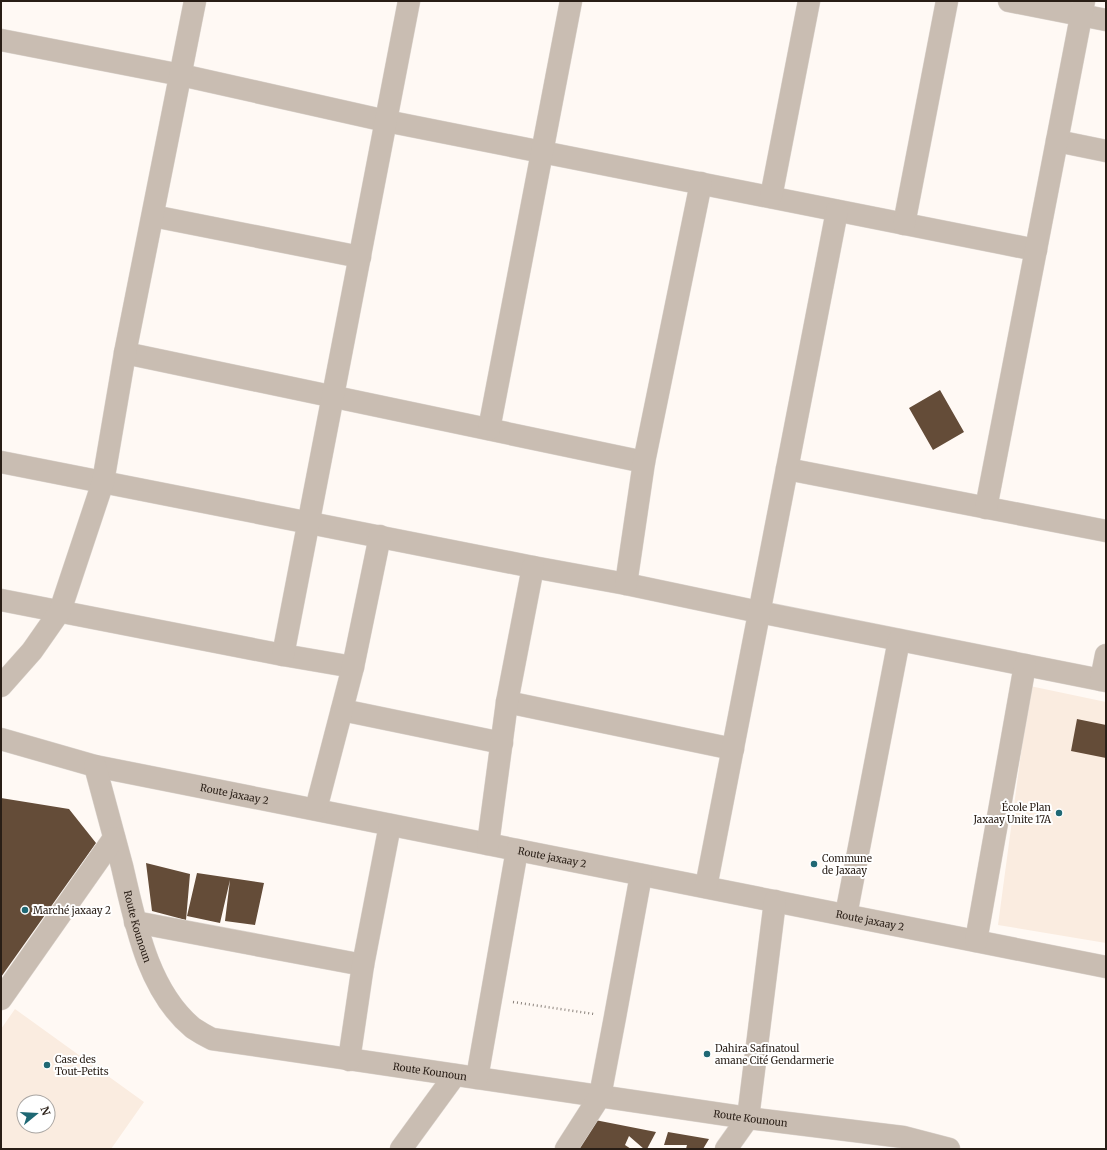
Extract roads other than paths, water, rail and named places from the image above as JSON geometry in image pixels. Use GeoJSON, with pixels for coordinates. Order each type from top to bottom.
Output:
{"type":"FeatureCollection","features":[{"type":"Feature","properties":{"kind":"street"},"geometry":{"type":"LineString","coordinates":[[1,686],[32,651],[60,611],[103,482],[125,353],[195,1]]}},
{"type":"Feature","properties":{"kind":"street"},"geometry":{"type":"LineString","coordinates":[[283,655],[409,1]]}},
{"type":"Feature","properties":{"kind":"street"},"geometry":{"type":"LineString","coordinates":[[489,429],[571,1]]}},
{"type":"Feature","properties":{"kind":"street"},"geometry":{"type":"LineString","coordinates":[[771,198],[809,1]]}},
{"type":"Feature","properties":{"kind":"street"},"geometry":{"type":"LineString","coordinates":[[904,224],[947,1]]}},
{"type":"Feature","properties":{"kind":"street"},"geometry":{"type":"LineString","coordinates":[[1009,1],[1082,8],[1106,20]]}},
{"type":"Feature","properties":{"kind":"street"},"geometry":{"type":"LineString","coordinates":[[986,508],[1082,8]]}},
{"type":"Feature","properties":{"kind":"street"},"geometry":{"type":"LineString","coordinates":[[1,40],[181,75],[386,121],[1036,250]]}},
{"type":"Feature","properties":{"kind":"street"},"geometry":{"type":"LineString","coordinates":[[1057,141],[1106,151]]}},
{"type":"Feature","properties":{"kind":"street"},"geometry":{"type":"LineString","coordinates":[[626,584],[644,462],[700,183]]}},
{"type":"Feature","properties":{"kind":"street"},"geometry":{"type":"LineString","coordinates":[[706,887],[837,211]]}},
{"type":"Feature","properties":{"kind":"street"},"geometry":{"type":"LineString","coordinates":[[153,216],[360,257]]}},
{"type":"Feature","properties":{"kind":"street"},"geometry":{"type":"LineString","coordinates":[[125,353],[644,462]]}},
{"type":"Feature","properties":{"kind":"street"},"geometry":{"type":"LineString","coordinates":[[1,462],[626,584],[759,612],[1104,680],[1106,655]]}},
{"type":"Feature","properties":{"kind":"street"},"geometry":{"type":"LineString","coordinates":[[787,469],[1106,531]]}},
{"type":"Feature","properties":{"kind":"street"},"geometry":{"type":"LineString","coordinates":[[316,809],[353,667],[380,536]]}},
{"type":"Feature","properties":{"kind":"street"},"geometry":{"type":"LineString","coordinates":[[488,844],[507,702],[534,567]]}},
{"type":"Feature","properties":{"kind":"street"},"geometry":{"type":"LineString","coordinates":[[1,600],[283,655],[353,667]]}},
{"type":"Feature","properties":{"kind":"street"},"geometry":{"type":"LineString","coordinates":[[846,915],[899,640]]}},
{"type":"Feature","properties":{"kind":"street"},"geometry":{"type":"LineString","coordinates":[[976,941],[1024,665]]}},
{"type":"Feature","properties":{"kind":"street"},"geometry":{"type":"LineString","coordinates":[[507,702],[733,749]]}},
{"type":"Feature","properties":{"kind":"street"},"geometry":{"type":"LineString","coordinates":[[342,710],[502,743]]}},
{"type":"Feature","properties":{"kind":"street","name":"Route jaxaay 2"},"geometry":{"type":"LineString","coordinates":[[1,740],[95,766],[1106,967]]}},
{"type":"Feature","properties":{"kind":"street"},"geometry":{"type":"LineString","coordinates":[[1,757],[27,747]]}},
{"type":"Feature","properties":{"kind":"street","name":"Route Kounoun"},"geometry":{"type":"LineString","coordinates":[[95,766],[136,922],[154,976],[164,994],[182,1018],[194,1029],[212,1039],[748,1118],[899,1143],[949,1149]]}},
{"type":"Feature","properties":{"kind":"street"},"geometry":{"type":"LineString","coordinates":[[349,1060],[363,964],[390,825]]}},
{"type":"Feature","properties":{"kind":"street"},"geometry":{"type":"LineString","coordinates":[[1,999],[114,838]]}},
{"type":"Feature","properties":{"kind":"street"},"geometry":{"type":"LineString","coordinates":[[477,1078],[517,850]]}},
{"type":"Feature","properties":{"kind":"street"},"geometry":{"type":"LineString","coordinates":[[566,1149],[600,1096],[641,875]]}},
{"type":"Feature","properties":{"kind":"street"},"geometry":{"type":"LineString","coordinates":[[726,1149],[748,1118],[775,901]]}},
{"type":"Feature","properties":{"kind":"street"},"geometry":{"type":"LineString","coordinates":[[136,922],[363,964]]}},
{"type":"Feature","properties":{"kind":"street"},"geometry":{"type":"LineString","coordinates":[[401,1149],[455,1075]]}},
{"type":"Feature","properties":{"kind":"place","name":"École Plan Jaxaay Unite 17A"},"geometry":{"type":"Point","coordinates":[1059,813]}},
{"type":"Feature","properties":{"kind":"place","name":"Commune de Jaxaay"},"geometry":{"type":"Point","coordinates":[814,864]}},
{"type":"Feature","properties":{"kind":"place","name":"Marché jaxaay 2"},"geometry":{"type":"Point","coordinates":[25,910]}},
{"type":"Feature","properties":{"kind":"place","name":"Dahira Safinatoul amane Cité Gendarmerie"},"geometry":{"type":"Point","coordinates":[707,1054]}},
{"type":"Feature","properties":{"kind":"place","name":"Case des Tout-Petits"},"geometry":{"type":"Point","coordinates":[47,1065]}}]}
